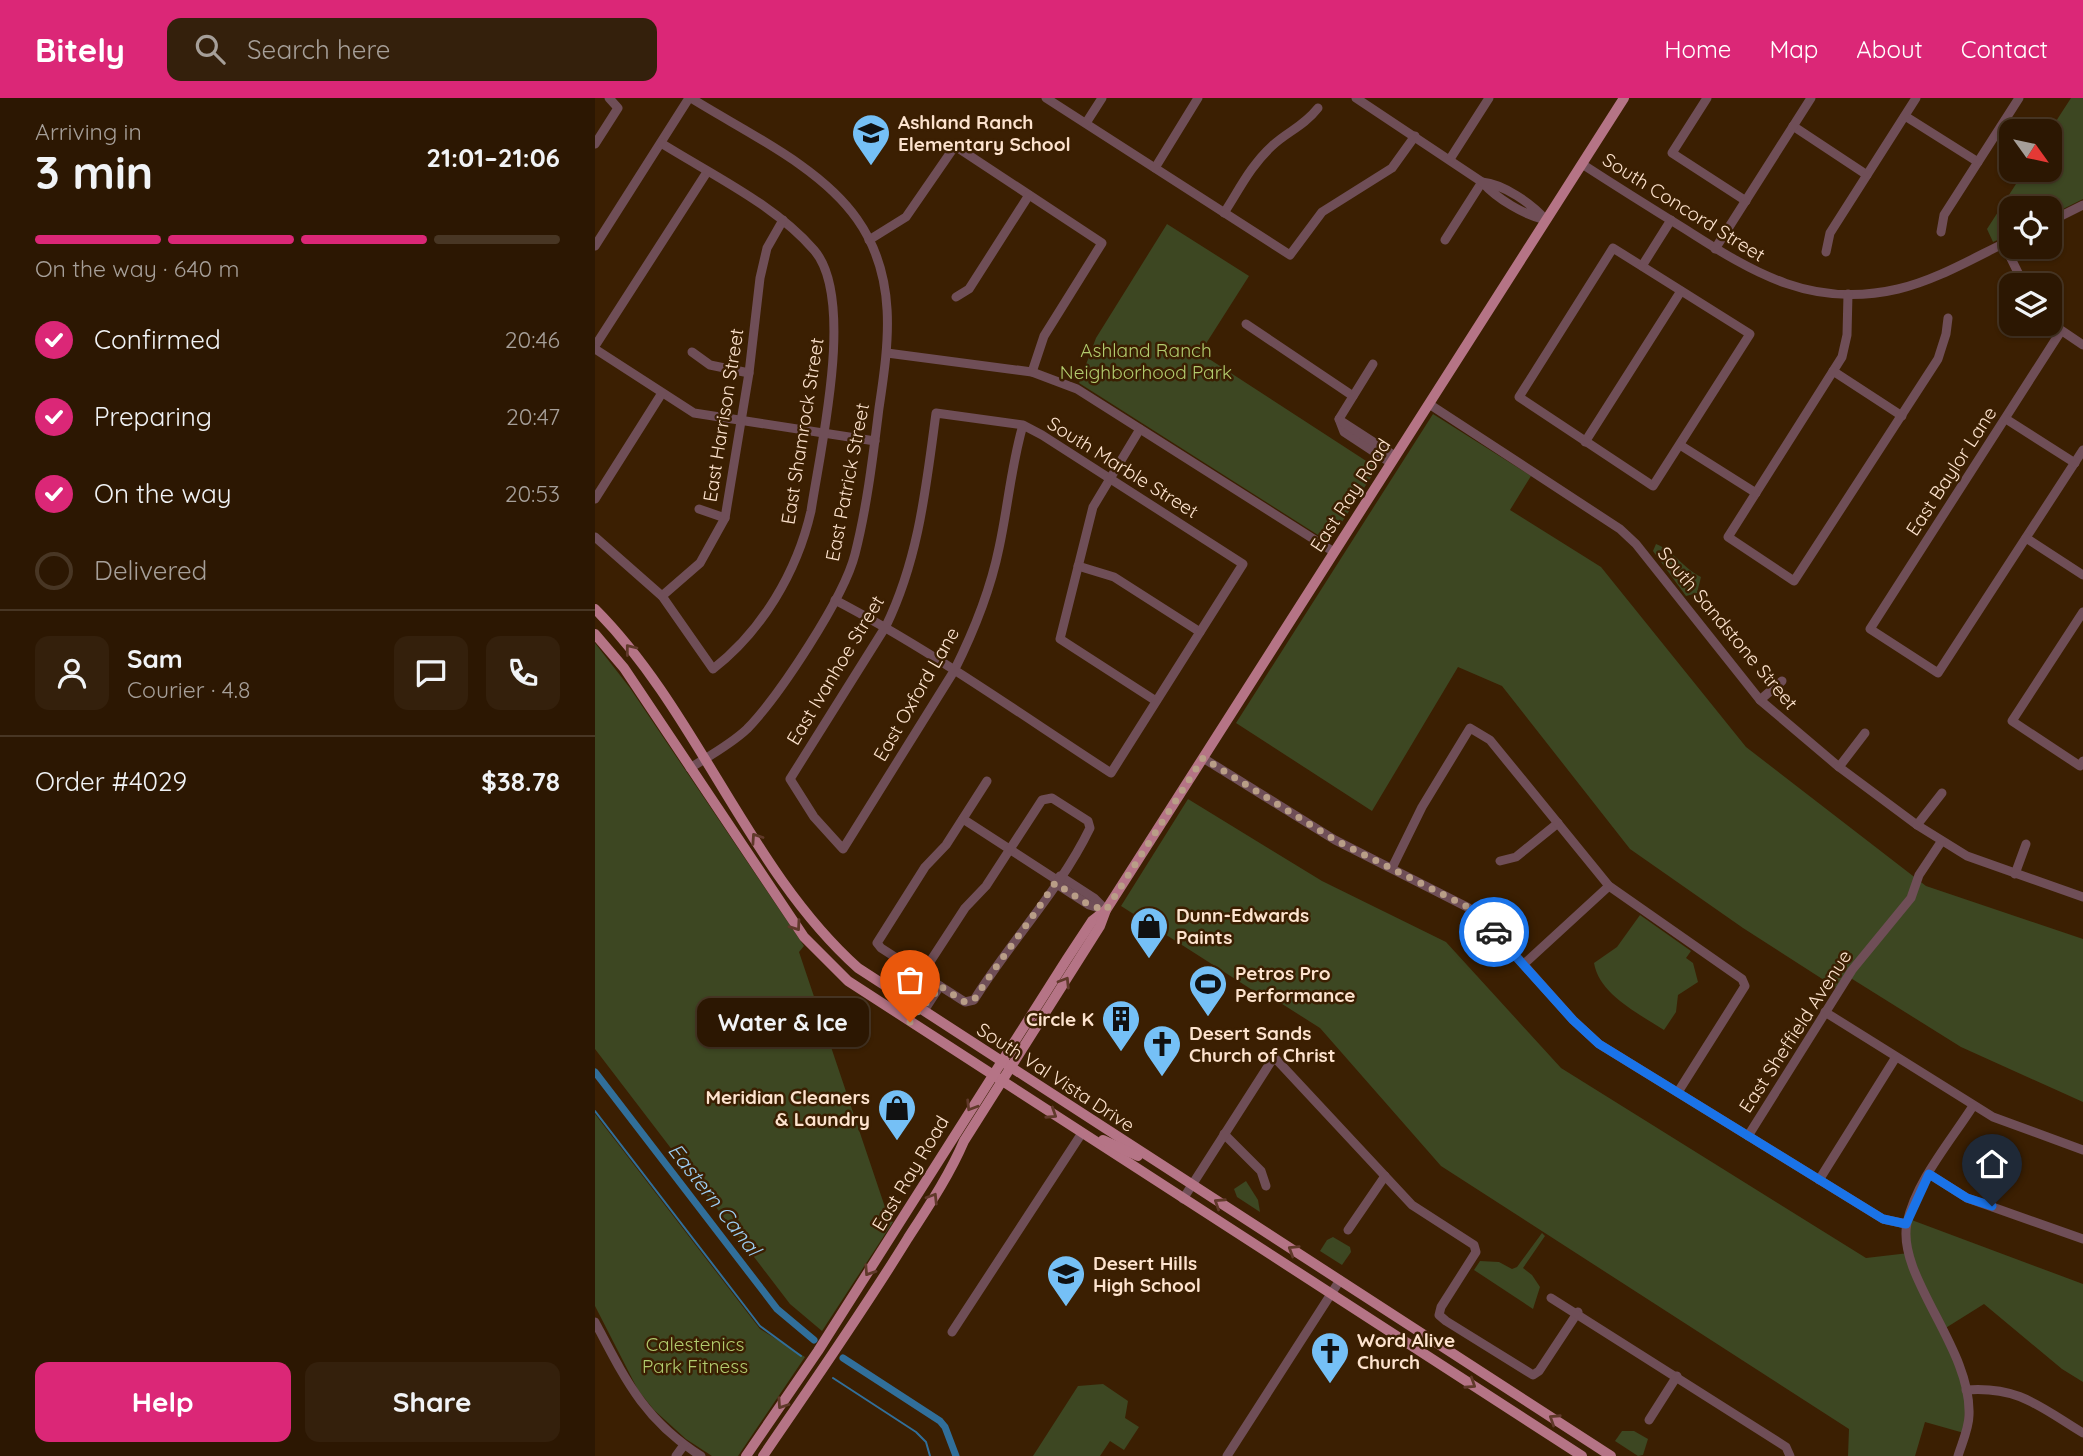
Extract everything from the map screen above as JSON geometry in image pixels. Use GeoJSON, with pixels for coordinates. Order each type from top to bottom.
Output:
{"type":"FeatureCollection","features":[{"type":"Feature","properties":{"kind":"main road","name":"East Ray Road"},"geometry":{"type":"LineString","coordinates":[[763,1456],[807,1396],[899,1253],[1002,1081],[1005,1066],[1100,926],[1106,910],[1623,98]]}},
{"type":"Feature","properties":{"kind":"main road","name":"South Val Vista Drive"},"geometry":{"type":"LineString","coordinates":[[595,610],[646,670],[794,895],[817,927],[843,954],[918,1009],[1005,1066],[1611,1456]]}},
{"type":"Feature","properties":{"kind":"main road","name":"South Val Vista Drive"},"geometry":{"type":"LineString","coordinates":[[595,634],[624,668],[804,937],[832,967],[910,1022],[1582,1456]]}},
{"type":"Feature","properties":{"kind":"main road"},"geometry":{"type":"LineString","coordinates":[[782,905],[794,895]]}},
{"type":"Feature","properties":{"kind":"main road"},"geometry":{"type":"LineString","coordinates":[[910,1022],[918,1009]]}},
{"type":"Feature","properties":{"kind":"main road","name":"East Ray Road"},"geometry":{"type":"LineString","coordinates":[[746,1456],[822,1345],[992,1074],[1005,1066]]}},
{"type":"Feature","properties":{"kind":"main road"},"geometry":{"type":"LineString","coordinates":[[1093,1140],[1104,1140],[1135,1156],[1142,1154]]}},
{"type":"Feature","properties":{"kind":"main road"},"geometry":{"type":"LineString","coordinates":[[899,1253],[900,1238],[914,1216],[911,1204]]}},
{"type":"Feature","properties":{"kind":"street"},"geometry":{"type":"LineString","coordinates":[[595,144],[618,108],[609,98]]}},
{"type":"Feature","properties":{"kind":"street"},"geometry":{"type":"LineString","coordinates":[[595,246],[690,98]]}},
{"type":"Feature","properties":{"kind":"street","name":"East Patrick Street"},"geometry":{"type":"LineString","coordinates":[[690,98],[822,180],[858,220],[869,240],[886,290],[890,320],[875,441],[855,555],[835,600],[772,701],[745,730],[690,768]]}},
{"type":"Feature","properties":{"kind":"street"},"geometry":{"type":"LineString","coordinates":[[1046,98],[1290,255],[1322,212],[1392,168],[1415,136]]}},
{"type":"Feature","properties":{"kind":"street"},"geometry":{"type":"LineString","coordinates":[[1086,123],[1102,98]]}},
{"type":"Feature","properties":{"kind":"street"},"geometry":{"type":"LineString","coordinates":[[1155,168],[1198,98]]}},
{"type":"Feature","properties":{"kind":"street"},"geometry":{"type":"LineString","coordinates":[[1356,98],[1482,182],[1493,183],[1538,211],[1546,220]]}},
{"type":"Feature","properties":{"kind":"street"},"geometry":{"type":"LineString","coordinates":[[1450,159],[1489,98]]}},
{"type":"Feature","properties":{"kind":"street"},"geometry":{"type":"LineString","coordinates":[[1707,98],[1672,153],[1746,201]]}},
{"type":"Feature","properties":{"kind":"street"},"geometry":{"type":"LineString","coordinates":[[1716,249],[1811,98]]}},
{"type":"Feature","properties":{"kind":"street"},"geometry":{"type":"LineString","coordinates":[[1826,252],[1830,233],[1916,98]]}},
{"type":"Feature","properties":{"kind":"street"},"geometry":{"type":"LineString","coordinates":[[1941,232],[1944,215],[2019,98]]}},
{"type":"Feature","properties":{"kind":"street"},"geometry":{"type":"LineString","coordinates":[[1224,213],[1256,162],[1275,143],[1306,124],[1318,108]]}},
{"type":"Feature","properties":{"kind":"street"},"geometry":{"type":"LineString","coordinates":[[1905,116],[1978,162]]}},
{"type":"Feature","properties":{"kind":"street"},"geometry":{"type":"LineString","coordinates":[[1793,126],[1867,175]]}},
{"type":"Feature","properties":{"kind":"street"},"geometry":{"type":"LineString","coordinates":[[661,143],[783,220]]}},
{"type":"Feature","properties":{"kind":"street"},"geometry":{"type":"LineString","coordinates":[[869,240],[906,217],[955,146],[1102,243],[1044,336],[1032,372]]}},
{"type":"Feature","properties":{"kind":"street","name":"South Concord Street"},"geometry":{"type":"LineString","coordinates":[[1582,164],[1716,249],[1776,281],[1805,290],[1848,294],[1910,286],[1999,246]]}},
{"type":"Feature","properties":{"kind":"street"},"geometry":{"type":"LineString","coordinates":[[707,172],[595,348],[694,413],[875,441]]}},
{"type":"Feature","properties":{"kind":"street"},"geometry":{"type":"LineString","coordinates":[[1445,240],[1482,182]]}},
{"type":"Feature","properties":{"kind":"street"},"geometry":{"type":"LineString","coordinates":[[955,297],[969,289],[1029,195]]}},
{"type":"Feature","properties":{"kind":"street"},"geometry":{"type":"LineString","coordinates":[[2062,216],[2083,205]]}},
{"type":"Feature","properties":{"kind":"street","name":"East Shamrock Street"},"geometry":{"type":"LineString","coordinates":[[662,596],[713,669],[735,652],[751,634],[794,563],[811,511],[836,328],[832,294],[816,252],[783,220]]}},
{"type":"Feature","properties":{"kind":"street","name":"East Harrison Street"},"geometry":{"type":"LineString","coordinates":[[662,596],[700,563],[725,518],[749,373],[760,278],[767,248],[783,220]]}},
{"type":"Feature","properties":{"kind":"street"},"geometry":{"type":"LineString","coordinates":[[1642,266],[1671,220]]}},
{"type":"Feature","properties":{"kind":"street"},"geometry":{"type":"LineString","coordinates":[[1613,248],[1642,266],[1750,334],[1653,486],[1519,397],[1613,248]]}},
{"type":"Feature","properties":{"kind":"street"},"geometry":{"type":"LineString","coordinates":[[1585,442],[1681,291]]}},
{"type":"Feature","properties":{"kind":"street"},"geometry":{"type":"LineString","coordinates":[[1848,294],[1847,335],[1842,356],[1728,537],[1794,581],[1938,359],[1948,318]]}},
{"type":"Feature","properties":{"kind":"street"},"geometry":{"type":"LineString","coordinates":[[1246,324],[1353,396]]}},
{"type":"Feature","properties":{"kind":"street"},"geometry":{"type":"LineString","coordinates":[[2062,332],[2083,345]]}},
{"type":"Feature","properties":{"kind":"street","name":"East Baylor Lane"},"geometry":{"type":"LineString","coordinates":[[2026,538],[1938,673],[1870,629],[2058,336]]}},
{"type":"Feature","properties":{"kind":"street"},"geometry":{"type":"LineString","coordinates":[[692,352],[710,365],[749,373]]}},
{"type":"Feature","properties":{"kind":"street"},"geometry":{"type":"LineString","coordinates":[[887,353],[1032,372],[1077,389],[1334,552]]}},
{"type":"Feature","properties":{"kind":"street"},"geometry":{"type":"LineString","coordinates":[[1373,364],[1339,419],[1362,440],[1393,460]]}},
{"type":"Feature","properties":{"kind":"street"},"geometry":{"type":"LineString","coordinates":[[1833,372],[1902,416]]}},
{"type":"Feature","properties":{"kind":"street"},"geometry":{"type":"LineString","coordinates":[[595,499],[662,393]]}},
{"type":"Feature","properties":{"kind":"street","name":"South Sandstone Street"},"geometry":{"type":"LineString","coordinates":[[1429,404],[1620,529],[1636,544],[1760,700],[1839,767],[1941,842],[1967,856],[2083,897]]}},
{"type":"Feature","properties":{"kind":"street","name":"South Marble Street"},"geometry":{"type":"LineString","coordinates":[[936,413],[1023,425],[1243,565],[1200,632]]}},
{"type":"Feature","properties":{"kind":"street","name":"East Ivanhoe Street"},"geometry":{"type":"LineString","coordinates":[[843,849],[814,817],[789,779],[886,626],[911,566],[920,527],[936,413]]}},
{"type":"Feature","properties":{"kind":"street"},"geometry":{"type":"LineString","coordinates":[[2006,419],[2074,463]]}},
{"type":"Feature","properties":{"kind":"street","name":"East Oxford Lane"},"geometry":{"type":"LineString","coordinates":[[843,849],[954,671],[987,594],[999,549],[1012,462],[1023,425]]}},
{"type":"Feature","properties":{"kind":"street"},"geometry":{"type":"LineString","coordinates":[[1140,429],[1108,477],[1093,507],[1060,639],[1156,701]]}},
{"type":"Feature","properties":{"kind":"street"},"geometry":{"type":"LineString","coordinates":[[1680,445],[1756,493]]}},
{"type":"Feature","properties":{"kind":"street"},"geometry":{"type":"LineString","coordinates":[[2083,450],[2026,538],[2083,575]]}},
{"type":"Feature","properties":{"kind":"street"},"geometry":{"type":"LineString","coordinates":[[699,509],[725,518]]}},
{"type":"Feature","properties":{"kind":"street"},"geometry":{"type":"LineString","coordinates":[[595,537],[662,596]]}},
{"type":"Feature","properties":{"kind":"street"},"geometry":{"type":"LineString","coordinates":[[835,600],[886,626],[1111,773],[1200,632],[1114,577],[1078,566]]}},
{"type":"Feature","properties":{"kind":"street"},"geometry":{"type":"LineString","coordinates":[[2081,763],[2012,721],[2083,611]]}},
{"type":"Feature","properties":{"kind":"street"},"geometry":{"type":"LineString","coordinates":[[1760,700],[1782,681]]}},
{"type":"Feature","properties":{"kind":"street"},"geometry":{"type":"LineString","coordinates":[[1392,868],[1422,807],[1470,728],[1490,740],[1609,886],[1742,979],[1745,986],[1678,1092]]}},
{"type":"Feature","properties":{"kind":"street"},"geometry":{"type":"LineString","coordinates":[[1839,767],[1864,733]]}},
{"type":"Feature","properties":{"kind":"street"},"geometry":{"type":"LineString","coordinates":[[1203,758],[1335,840],[1468,907],[1524,964],[1573,1020],[1599,1044],[1883,1219],[1906,1224]]}},
{"type":"Feature","properties":{"kind":"street"},"geometry":{"type":"LineString","coordinates":[[922,974],[965,908],[986,886],[1045,798],[1052,798],[1089,825],[1089,831],[1025,930],[1005,951],[970,1002],[965,1002],[936,984],[877,943],[925,867],[946,845],[987,781]]}},
{"type":"Feature","properties":{"kind":"street"},"geometry":{"type":"LineString","coordinates":[[1917,825],[1942,793]]}},
{"type":"Feature","properties":{"kind":"street"},"geometry":{"type":"LineString","coordinates":[[963,818],[1057,880],[1089,905],[1106,910]]}},
{"type":"Feature","properties":{"kind":"street"},"geometry":{"type":"LineString","coordinates":[[1500,861],[1515,857],[1557,823]]}},
{"type":"Feature","properties":{"kind":"street","name":"East Sheffield Avenue"},"geometry":{"type":"LineString","coordinates":[[1748,1136],[1852,970],[1912,898],[1919,875],[1941,842]]}},
{"type":"Feature","properties":{"kind":"street"},"geometry":{"type":"LineString","coordinates":[[2015,874],[2026,844]]}},
{"type":"Feature","properties":{"kind":"street"},"geometry":{"type":"LineString","coordinates":[[1524,964],[1609,886]]}},
{"type":"Feature","properties":{"kind":"street"},"geometry":{"type":"LineString","coordinates":[[918,1009],[919,1001],[936,984]]}},
{"type":"Feature","properties":{"kind":"street"},"geometry":{"type":"LineString","coordinates":[[1825,1012],[1973,1107],[2083,1150]]}},
{"type":"Feature","properties":{"kind":"street"},"geometry":{"type":"LineString","coordinates":[[1183,1199],[1274,1057],[1412,1205],[1474,1245],[1476,1252],[1441,1307],[1439,1315],[1527,1373],[1534,1374],[1539,1371],[1578,1312]]}},
{"type":"Feature","properties":{"kind":"street"},"geometry":{"type":"LineString","coordinates":[[1819,1180],[1896,1057]]}},
{"type":"Feature","properties":{"kind":"street"},"geometry":{"type":"LineString","coordinates":[[1958,1456],[1969,1415],[1966,1390],[1956,1351],[1917,1280],[1909,1252],[1906,1224],[1929,1174],[1973,1107]]}},
{"type":"Feature","properties":{"kind":"street"},"geometry":{"type":"LineString","coordinates":[[952,1332],[1081,1133]]}},
{"type":"Feature","properties":{"kind":"street"},"geometry":{"type":"LineString","coordinates":[[1224,1135],[1262,1171],[1266,1186]]}},
{"type":"Feature","properties":{"kind":"street"},"geometry":{"type":"LineString","coordinates":[[1929,1174],[1967,1198],[2083,1239]]}},
{"type":"Feature","properties":{"kind":"street"},"geometry":{"type":"LineString","coordinates":[[1348,1230],[1385,1176]]}},
{"type":"Feature","properties":{"kind":"street"},"geometry":{"type":"LineString","coordinates":[[1227,1456],[1340,1280]]}},
{"type":"Feature","properties":{"kind":"street"},"geometry":{"type":"LineString","coordinates":[[1551,1297],[1578,1312],[1788,1451]]}},
{"type":"Feature","properties":{"kind":"street"},"geometry":{"type":"LineString","coordinates":[[595,1322],[640,1403],[659,1425],[701,1456]]}},
{"type":"Feature","properties":{"kind":"street"},"geometry":{"type":"LineString","coordinates":[[1649,1420],[1677,1377]]}},
{"type":"Feature","properties":{"kind":"street"},"geometry":{"type":"LineString","coordinates":[[1966,1390],[1992,1388],[2015,1393],[2083,1433]]}},
{"type":"Feature","properties":{"kind":"street"},"geometry":{"type":"LineString","coordinates":[[676,1456],[684,1445]]}},
{"type":"Feature","properties":{"kind":"green space"},"geometry":{"type":"Polygon","coordinates":[[[2071,98],[2083,98],[2083,199],[2062,210],[2062,196],[2008,196],[2017,182],[2062,182],[2062,119],[2057,119],[2071,98]]]}},
{"type":"Feature","properties":{"kind":"green space"},"geometry":{"type":"Polygon","coordinates":[[[1999,210],[1999,239],[1993,242],[1987,229],[1999,210]]]}},
{"type":"Feature","properties":{"kind":"green space","name":"Ashland Ranch Neighborhood Park"},"geometry":{"type":"Polygon","coordinates":[[[1167,224],[1249,276],[1200,353],[1377,468],[1329,542],[1079,383],[1096,338],[1167,224]]]}},
{"type":"Feature","properties":{"kind":"green space"},"geometry":{"type":"Polygon","coordinates":[[[1433,414],[1531,476],[1510,510],[1601,567],[1746,747],[1926,886],[2083,939],[2083,1102],[1961,1047],[1849,977],[1841,991],[1743,928],[1630,849],[1502,686],[1458,667],[1372,811],[1236,723],[1433,414]]]}},
{"type":"Feature","properties":{"kind":"green space"},"geometry":{"type":"Polygon","coordinates":[[[1656,544],[1701,577],[1697,593],[1686,596],[1653,551],[1656,544]]]}},
{"type":"Feature","properties":{"kind":"green space"},"geometry":{"type":"Polygon","coordinates":[[[595,643],[630,688],[804,946],[799,952],[889,1219],[893,1222],[822,1331],[790,1304],[595,1049],[595,643]]]}},
{"type":"Feature","properties":{"kind":"green space"},"geometry":{"type":"Polygon","coordinates":[[[1188,799],[1322,881],[1446,942],[1561,1068],[1866,1258],[1909,1253],[1909,1219],[2083,1284],[2083,1382],[2062,1369],[1984,1304],[1944,1329],[1966,1390],[1964,1433],[1925,1422],[1915,1456],[1848,1456],[1849,1429],[1441,1166],[1320,1028],[1260,990],[1257,993],[1121,906],[1188,799]]]}},
{"type":"Feature","properties":{"kind":"green space"},"geometry":{"type":"Polygon","coordinates":[[[1640,915],[1691,951],[1686,958],[1693,963],[1698,982],[1678,995],[1676,1012],[1664,1030],[1612,994],[1597,974],[1594,963],[1617,947],[1640,915]]]}},
{"type":"Feature","properties":{"kind":"green space","name":"Calestenics Park Fitness"},"geometry":{"type":"Polygon","coordinates":[[[595,1114],[760,1329],[805,1357],[738,1456],[712,1456],[686,1439],[654,1410],[638,1390],[595,1306],[595,1114]]]}},
{"type":"Feature","properties":{"kind":"green space"},"geometry":{"type":"Polygon","coordinates":[[[1246,1181],[1258,1200],[1260,1212],[1237,1197],[1234,1189],[1246,1181]]]}},
{"type":"Feature","properties":{"kind":"green space"},"geometry":{"type":"Polygon","coordinates":[[[1542,1233],[1545,1236],[1523,1268],[1540,1287],[1533,1309],[1474,1270],[1480,1261],[1499,1262],[1512,1269],[1517,1267],[1542,1233]]]}},
{"type":"Feature","properties":{"kind":"green space"},"geometry":{"type":"Polygon","coordinates":[[[1333,1237],[1350,1247],[1351,1252],[1342,1265],[1320,1251],[1327,1240],[1333,1237]]]}},
{"type":"Feature","properties":{"kind":"green space"},"geometry":{"type":"Polygon","coordinates":[[[1103,1384],[1128,1401],[1125,1418],[1139,1427],[1124,1450],[1110,1441],[1100,1456],[1033,1456],[1078,1386],[1103,1384]]]}},
{"type":"Feature","properties":{"kind":"green space"},"geometry":{"type":"Polygon","coordinates":[[[1622,1431],[1634,1431],[1648,1439],[1643,1455],[1638,1456],[1615,1441],[1622,1431]]]}},
{"type":"Feature","properties":{"kind":"waterway","name":"Eastern Canal"},"geometry":{"type":"LineString","coordinates":[[595,1072],[777,1309],[814,1340]]}},
{"type":"Feature","properties":{"kind":"waterway"},"geometry":{"type":"LineString","coordinates":[[595,1111],[760,1326],[801,1356]]}},
{"type":"Feature","properties":{"kind":"waterway","name":"Eastern Canal"},"geometry":{"type":"LineString","coordinates":[[843,1358],[940,1421],[956,1456]]}},
{"type":"Feature","properties":{"kind":"waterway"},"geometry":{"type":"LineString","coordinates":[[833,1378],[916,1432],[926,1442],[930,1456]]}},
{"type":"Feature","properties":{"kind":"way so far"},"geometry":{"type":"LineString","coordinates":[[910,1022],[918,1009],[927,1006],[940,986],[967,1003],[974,1000],[1005,951],[1025,930],[1055,883],[1089,905],[1106,910],[1203,758],[1335,840],[1468,907],[1494,932]]}},
{"type":"Feature","properties":{"kind":"place","name":"Ashland Ranch Elementary School"},"geometry":{"type":"Point","coordinates":[871,167]}},
{"type":"Feature","properties":{"kind":"place","name":"Dunn-Edwards Paints"},"geometry":{"type":"Point","coordinates":[1149,960]}},
{"type":"Feature","properties":{"kind":"place","name":"Petros Pro Performance"},"geometry":{"type":"Point","coordinates":[1208,1018]}},
{"type":"Feature","properties":{"kind":"place","name":"Water & Ice"},"geometry":{"type":"Point","coordinates":[910,1022]}},
{"type":"Feature","properties":{"kind":"place","name":"Circle K"},"geometry":{"type":"Point","coordinates":[1121,1053]}},
{"type":"Feature","properties":{"kind":"place","name":"Desert Sands Church of Christ"},"geometry":{"type":"Point","coordinates":[1162,1078]}},
{"type":"Feature","properties":{"kind":"place","name":"Meridian Cleaners & Laundry"},"geometry":{"type":"Point","coordinates":[897,1142]}},
{"type":"Feature","properties":{"kind":"place","name":"Desert Hills High School"},"geometry":{"type":"Point","coordinates":[1066,1308]}},
{"type":"Feature","properties":{"kind":"place","name":"Word Alive Church"},"geometry":{"type":"Point","coordinates":[1330,1385]}},
{"type":"Feature","properties":{"kind":"route"},"geometry":{"type":"LineString","coordinates":[[1494,932],[1573,1020],[1599,1044],[1883,1219],[1906,1224],[1929,1174],[1967,1198],[1992,1206]]}}]}
